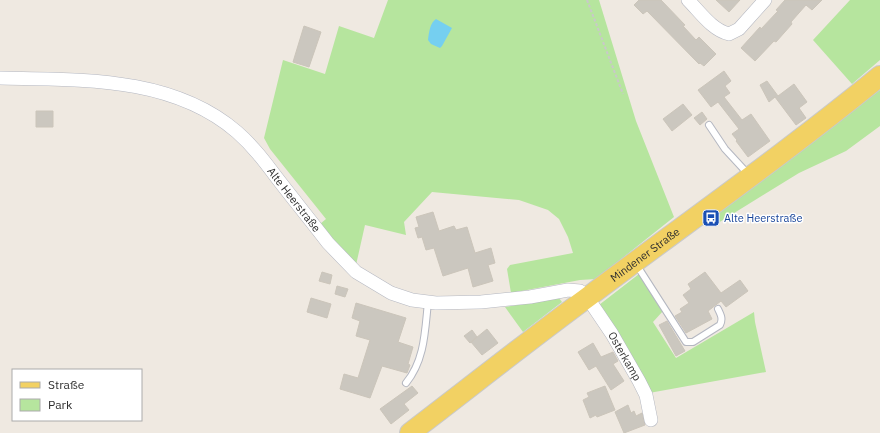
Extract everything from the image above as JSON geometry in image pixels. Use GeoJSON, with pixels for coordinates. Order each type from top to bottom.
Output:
{"type":"FeatureCollection","features":[{"type":"Feature","properties":{"kind":"main road","name":"Mindener Straße"},"geometry":{"type":"LineString","coordinates":[[410,433],[880,76]]}},
{"type":"Feature","properties":{"kind":"street"},"geometry":{"type":"LineString","coordinates":[[688,0],[713,25],[722,32],[729,34],[739,29],[765,0]]}},
{"type":"Feature","properties":{"kind":"street","name":"Alte Heerstraße"},"geometry":{"type":"LineString","coordinates":[[0,78],[89,80],[127,85],[157,92],[201,108],[221,119],[255,150],[328,243],[356,272],[391,293],[412,300],[463,303],[506,300],[568,290],[580,291],[588,297]]}},
{"type":"Feature","properties":{"kind":"street","name":"Osterkamp"},"geometry":{"type":"LineString","coordinates":[[588,297],[612,334],[639,381],[646,395],[651,420]]}},
{"type":"Feature","properties":{"kind":"lane"},"geometry":{"type":"LineString","coordinates":[[709,125],[725,149],[750,176]]}},
{"type":"Feature","properties":{"kind":"lane"},"geometry":{"type":"LineString","coordinates":[[635,263],[686,342],[693,342],[720,325],[722,316],[718,309]]}},
{"type":"Feature","properties":{"kind":"lane"},"geometry":{"type":"LineString","coordinates":[[406,383],[413,375],[423,349],[428,302]]}},
{"type":"Feature","properties":{"kind":"path"},"geometry":{"type":"LineString","coordinates":[[587,0],[623,94]]}},
{"type":"Feature","properties":{"kind":"green space"},"geometry":{"type":"Polygon","coordinates":[[[388,0],[599,0],[636,121],[674,217],[596,279],[580,280],[511,293],[507,269],[510,265],[573,253],[568,237],[559,219],[548,210],[519,200],[432,192],[404,222],[406,235],[365,225],[356,265],[320,224],[326,219],[270,149],[264,138],[283,60],[325,74],[339,26],[374,38],[388,0]]]}},
{"type":"Feature","properties":{"kind":"green space"},"geometry":{"type":"Polygon","coordinates":[[[850,0],[880,0],[880,60],[852,84],[813,40],[850,0]]]}},
{"type":"Feature","properties":{"kind":"green space"},"geometry":{"type":"Polygon","coordinates":[[[880,90],[880,126],[846,151],[799,173],[718,223],[715,215],[880,90]]]}},
{"type":"Feature","properties":{"kind":"green space"},"geometry":{"type":"Polygon","coordinates":[[[639,274],[663,311],[653,322],[676,358],[754,312],[766,372],[649,393],[599,305],[639,274]]]}},
{"type":"Feature","properties":{"kind":"green space"},"geometry":{"type":"Polygon","coordinates":[[[559,298],[562,302],[523,332],[505,307],[559,298]]]}},
{"type":"Feature","properties":{"kind":"water"},"geometry":{"type":"Polygon","coordinates":[[[436,19],[452,28],[440,48],[431,44],[428,40],[431,25],[436,19]]]}},
{"type":"Feature","properties":{"kind":"building"},"geometry":{"type":"Polygon","coordinates":[[[639,0],[661,0],[685,25],[683,26],[696,40],[699,37],[716,54],[704,66],[700,63],[699,64],[647,11],[643,14],[634,5],[639,0]]]}},
{"type":"Feature","properties":{"kind":"building"},"geometry":{"type":"Polygon","coordinates":[[[716,0],[740,0],[729,12],[716,0]]]}},
{"type":"Feature","properties":{"kind":"building"},"geometry":{"type":"Polygon","coordinates":[[[785,0],[822,0],[812,10],[806,5],[776,42],[774,41],[755,61],[741,48],[760,27],[761,29],[778,11],[776,10],[785,0]]]}},
{"type":"Feature","properties":{"kind":"building"},"geometry":{"type":"Polygon","coordinates":[[[304,26],[321,32],[309,67],[293,62],[304,26]]]}},
{"type":"Feature","properties":{"kind":"building"},"geometry":{"type":"Polygon","coordinates":[[[724,71],[731,81],[725,86],[730,93],[724,97],[742,120],[751,114],[770,141],[748,157],[732,134],[739,129],[718,102],[711,107],[698,90],[724,71]]]}},
{"type":"Feature","properties":{"kind":"building"},"geometry":{"type":"Polygon","coordinates":[[[767,81],[778,96],[794,84],[807,102],[799,108],[806,118],[796,125],[775,97],[769,102],[760,85],[767,81]]]}},
{"type":"Feature","properties":{"kind":"building"},"geometry":{"type":"Polygon","coordinates":[[[683,104],[692,115],[672,131],[663,119],[683,104]]]}},
{"type":"Feature","properties":{"kind":"building"},"geometry":{"type":"Polygon","coordinates":[[[36,111],[53,111],[53,127],[36,127],[36,111]]]}},
{"type":"Feature","properties":{"kind":"building"},"geometry":{"type":"Polygon","coordinates":[[[702,112],[707,119],[700,125],[694,118],[702,112]]]}},
{"type":"Feature","properties":{"kind":"building"},"geometry":{"type":"Polygon","coordinates":[[[433,212],[439,231],[454,226],[456,230],[467,227],[475,253],[491,248],[495,263],[488,265],[493,281],[473,287],[468,268],[443,276],[434,248],[426,250],[422,237],[418,238],[415,228],[419,227],[416,217],[433,212]]]}},
{"type":"Feature","properties":{"kind":"building"},"geometry":{"type":"Polygon","coordinates":[[[322,272],[332,275],[330,284],[319,281],[322,272]]]}},
{"type":"Feature","properties":{"kind":"building"},"geometry":{"type":"Polygon","coordinates":[[[705,272],[721,293],[740,280],[748,291],[726,307],[721,301],[708,311],[712,319],[686,333],[675,316],[682,312],[680,309],[689,303],[683,295],[691,289],[688,284],[705,272]]]}},
{"type":"Feature","properties":{"kind":"building"},"geometry":{"type":"Polygon","coordinates":[[[337,286],[348,289],[345,297],[335,294],[337,286]]]}},
{"type":"Feature","properties":{"kind":"building"},"geometry":{"type":"Polygon","coordinates":[[[311,298],[331,304],[327,318],[307,312],[311,298]]]}},
{"type":"Feature","properties":{"kind":"building"},"geometry":{"type":"Polygon","coordinates":[[[356,303],[406,318],[398,342],[413,347],[407,373],[382,366],[370,398],[340,389],[344,374],[358,378],[370,340],[356,336],[360,321],[352,318],[356,303]]]}},
{"type":"Feature","properties":{"kind":"building"},"geometry":{"type":"Polygon","coordinates":[[[667,321],[685,351],[676,356],[659,325],[667,321]]]}},
{"type":"Feature","properties":{"kind":"building"},"geometry":{"type":"Polygon","coordinates":[[[487,329],[498,343],[482,355],[471,342],[487,329]]]}},
{"type":"Feature","properties":{"kind":"building"},"geometry":{"type":"Polygon","coordinates":[[[472,330],[477,337],[470,343],[464,336],[472,330]]]}},
{"type":"Feature","properties":{"kind":"building"},"geometry":{"type":"Polygon","coordinates":[[[593,343],[601,357],[613,352],[618,361],[613,364],[624,381],[611,390],[596,366],[589,370],[578,352],[593,343]]]}},
{"type":"Feature","properties":{"kind":"building"},"geometry":{"type":"Polygon","coordinates":[[[412,386],[418,393],[404,404],[409,410],[391,424],[380,409],[412,386]]]}},
{"type":"Feature","properties":{"kind":"building"},"geometry":{"type":"Polygon","coordinates":[[[605,386],[615,410],[590,418],[583,400],[589,397],[587,393],[605,386]]]}},
{"type":"Feature","properties":{"kind":"building"},"geometry":{"type":"Polygon","coordinates":[[[628,405],[631,413],[634,411],[636,416],[642,413],[645,425],[624,433],[615,412],[628,405]]]}},
{"type":"Feature","properties":{"kind":"place","name":"Alte Heerstraße"},"geometry":{"type":"Point","coordinates":[711,218]}}]}
